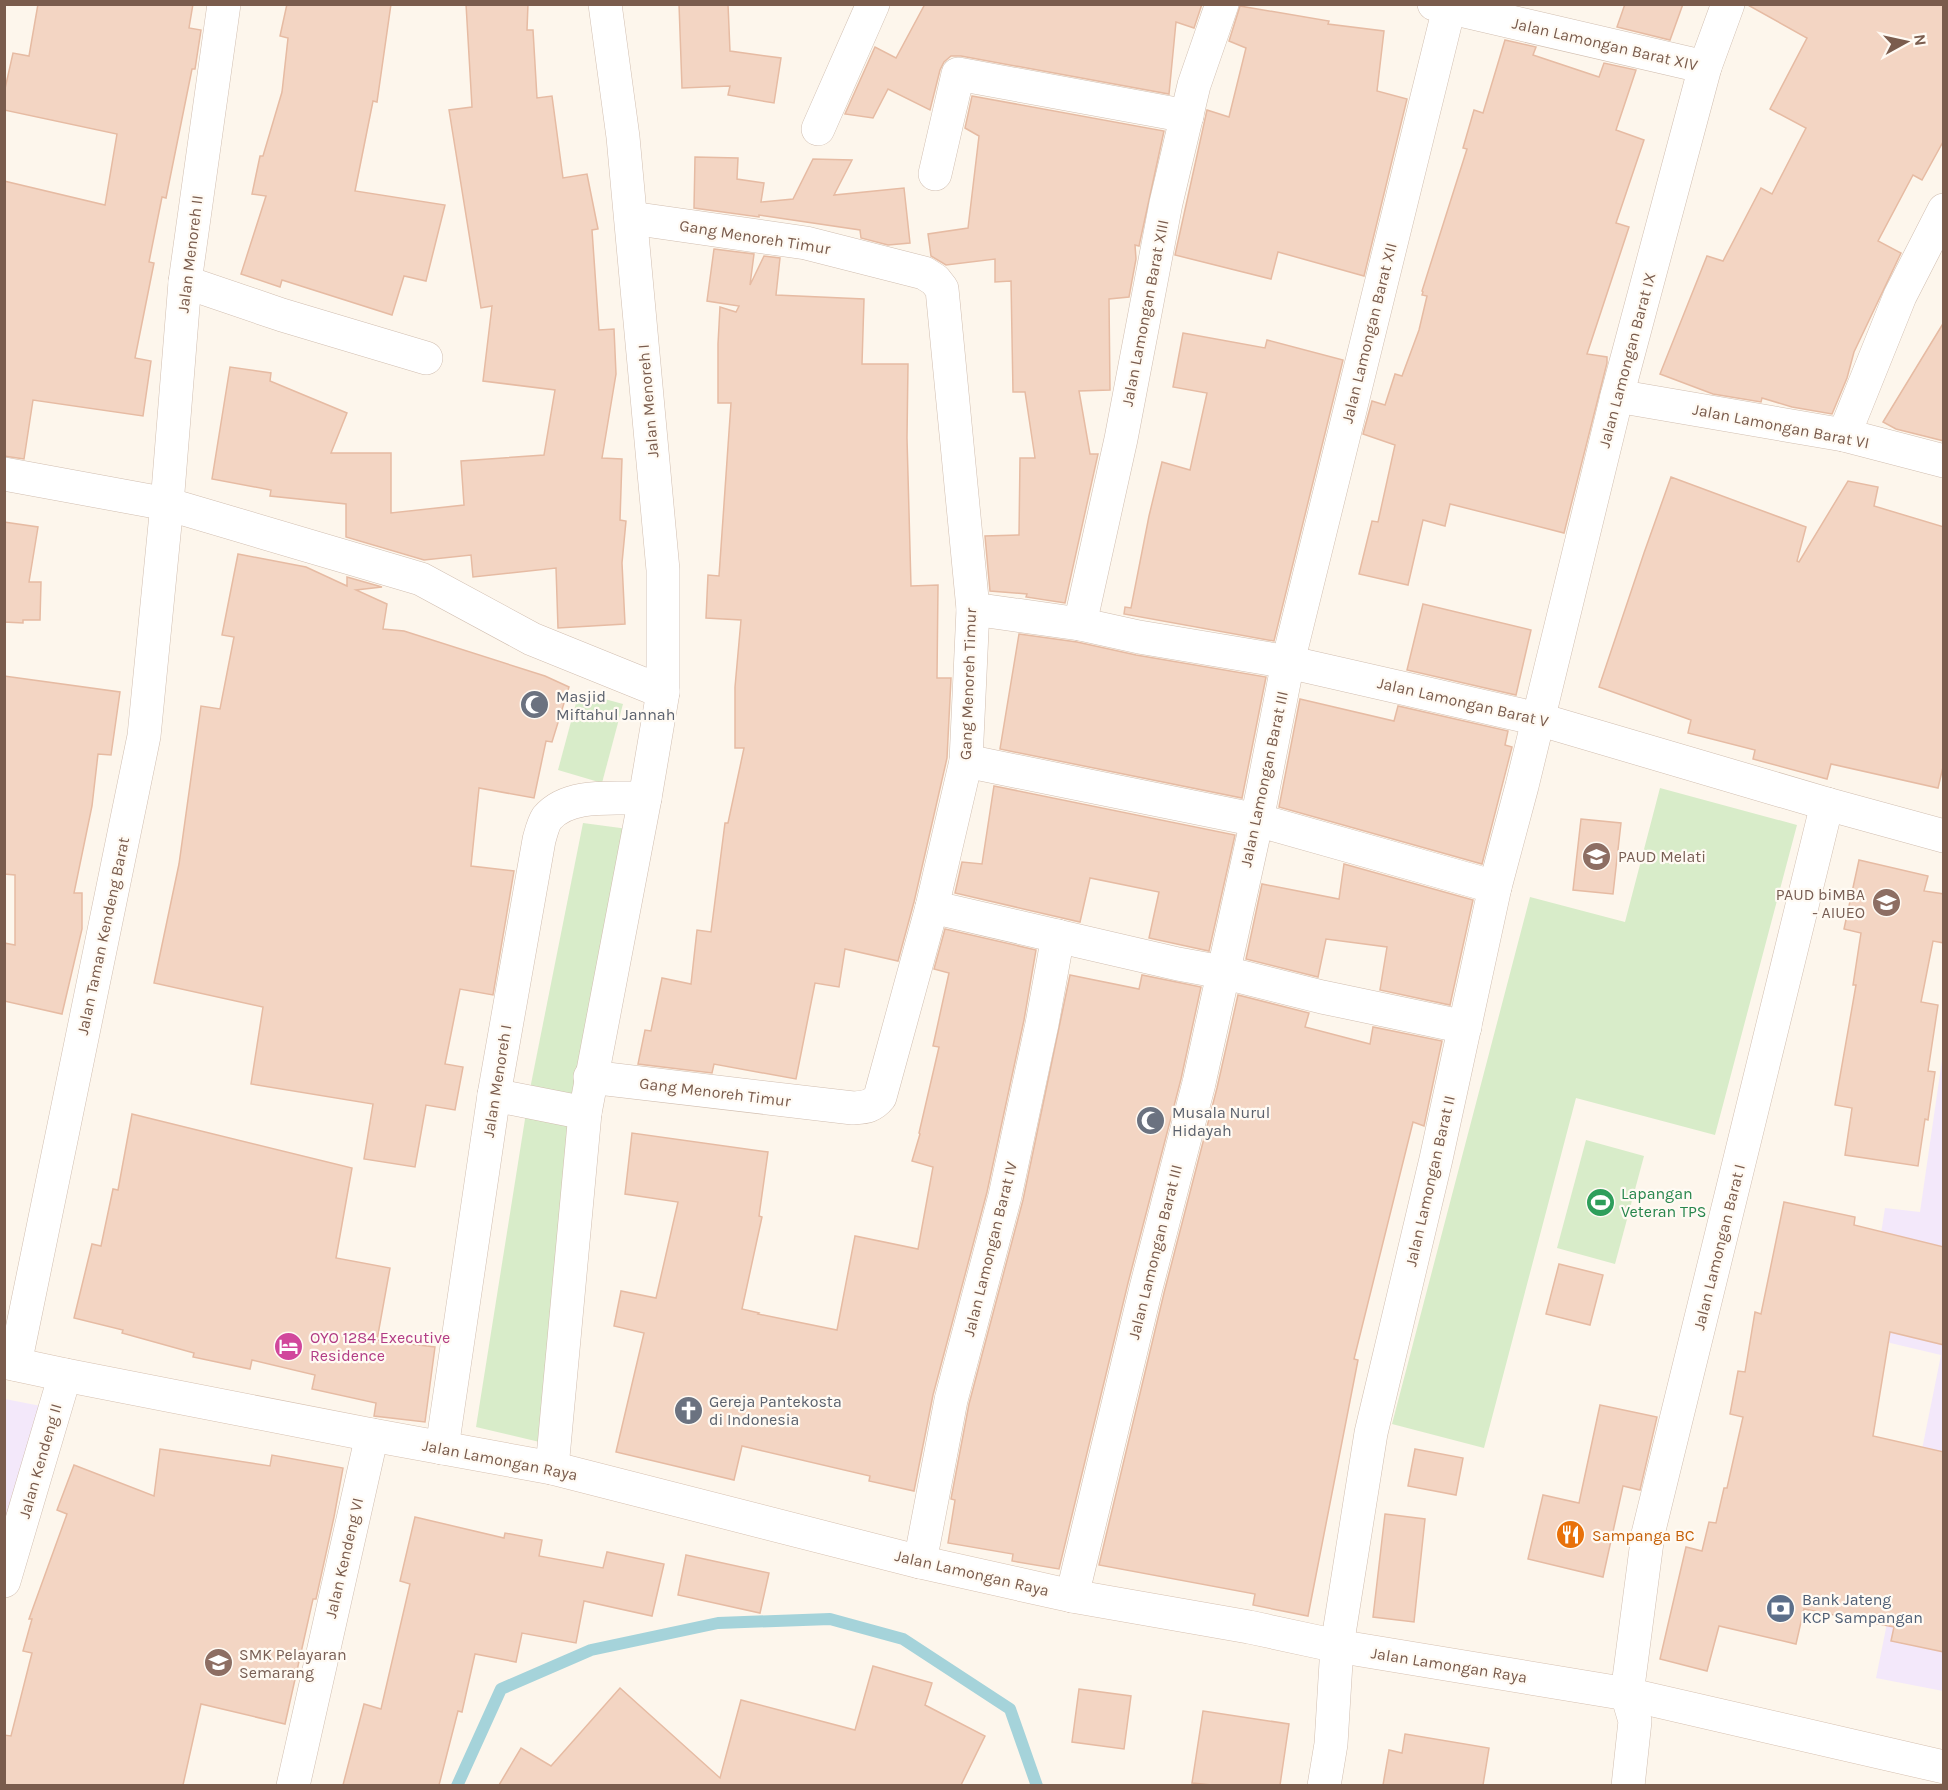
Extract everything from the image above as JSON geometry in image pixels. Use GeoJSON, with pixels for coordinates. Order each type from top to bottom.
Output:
{"type":"FeatureCollection","features":[{"type":"Feature","properties":{"kind":"street","name":"Jalan Menoreh II"},"geometry":{"type":"LineString","coordinates":[[167,504],[185,282],[224,4]]}},
{"type":"Feature","properties":{"kind":"street","name":"Jalan Menoreh I"},"geometry":{"type":"LineString","coordinates":[[552,1468],[590,1077],[645,798],[663,692],[663,570],[623,137],[604,4]]}},
{"type":"Feature","properties":{"kind":"street"},"geometry":{"type":"LineString","coordinates":[[818,129],[873,4]]}},
{"type":"Feature","properties":{"kind":"street","name":"Jalan Lamongan Barat XIII"},"geometry":{"type":"LineString","coordinates":[[1080,624],[1121,439],[1166,203],[1194,84],[1222,4]]}},
{"type":"Feature","properties":{"kind":"street","name":"Jalan Lamongan Barat IX"},"geometry":{"type":"LineString","coordinates":[[1538,719],[1617,396],[1705,67],[1728,4]]}},
{"type":"Feature","properties":{"kind":"street","name":"Jalan Lamongan Barat XIV"},"geometry":{"type":"LineString","coordinates":[[1444,6],[1705,67]]}},
{"type":"Feature","properties":{"kind":"street","name":"Jalan Lamongan Barat XII"},"geometry":{"type":"LineString","coordinates":[[1288,662],[1444,6]]}},
{"type":"Feature","properties":{"kind":"street"},"geometry":{"type":"LineString","coordinates":[[935,174],[958,74],[1187,116]]}},
{"type":"Feature","properties":{"kind":"street"},"geometry":{"type":"LineString","coordinates":[[1844,435],[1900,296],[1944,210]]}},
{"type":"Feature","properties":{"kind":"street","name":"Gang Menoreh Timur"},"geometry":{"type":"LineString","coordinates":[[590,1077],[853,1108],[868,1107],[874,1104],[880,1097],[932,907],[966,761],[973,609],[942,289],[935,280],[924,273],[806,243],[631,218]]}},
{"type":"Feature","properties":{"kind":"street"},"geometry":{"type":"LineString","coordinates":[[185,282],[282,315],[426,358]]}},
{"type":"Feature","properties":{"kind":"street","name":"Jalan Lamongan Barat VI"},"geometry":{"type":"LineString","coordinates":[[1617,396],[1844,435],[1944,461]]}},
{"type":"Feature","properties":{"kind":"street"},"geometry":{"type":"LineString","coordinates":[[4,474],[167,504],[421,579],[532,639],[663,692]]}},
{"type":"Feature","properties":{"kind":"street","name":"Jalan Taman Kendeng Barat"},"geometry":{"type":"LineString","coordinates":[[10,1363],[144,736],[167,504]]}},
{"type":"Feature","properties":{"kind":"street","name":"Jalan Lamongan Barat V"},"geometry":{"type":"LineString","coordinates":[[973,609],[1080,624],[1138,637],[1288,662],[1538,719],[1944,836]]}},
{"type":"Feature","properties":{"kind":"street","name":"Jalan Lamongan Barat III"},"geometry":{"type":"LineString","coordinates":[[1072,1596],[1146,1288],[1199,1083],[1257,819],[1288,662]]}},
{"type":"Feature","properties":{"kind":"street","name":"Jalan Lamongan Barat II"},"geometry":{"type":"LineString","coordinates":[[1324,1785],[1331,1744],[1337,1646],[1371,1433],[1495,887],[1538,719]]}},
{"type":"Feature","properties":{"kind":"street"},"geometry":{"type":"LineString","coordinates":[[966,761],[1257,819],[1495,887]]}},
{"type":"Feature","properties":{"kind":"street","name":"Jalan Menoreh I"},"geometry":{"type":"LineString","coordinates":[[442,1448],[494,1095],[539,840],[546,820],[561,806],[587,799],[645,798]]}},
{"type":"Feature","properties":{"kind":"street","name":"Jalan Lamongan Barat I"},"geometry":{"type":"LineString","coordinates":[[1627,1694],[1648,1534],[1827,804]]}},
{"type":"Feature","properties":{"kind":"street"},"geometry":{"type":"LineString","coordinates":[[932,907],[1178,964],[1222,972],[1322,997],[1465,1027]]}},
{"type":"Feature","properties":{"kind":"street","name":"Jalan Lamongan Barat IV"},"geometry":{"type":"LineString","coordinates":[[920,1562],[951,1400],[1005,1196],[1042,1024],[1058,936]]}},
{"type":"Feature","properties":{"kind":"street"},"geometry":{"type":"LineString","coordinates":[[494,1095],[585,1113]]}},
{"type":"Feature","properties":{"kind":"street","name":"Jalan Lamongan Raya"},"geometry":{"type":"LineString","coordinates":[[10,1363],[372,1435],[552,1468],[920,1562],[1072,1596],[1249,1627],[1337,1646],[1627,1694],[1944,1767]]}},
{"type":"Feature","properties":{"kind":"street","name":"Jalan Kendeng II"},"geometry":{"type":"LineString","coordinates":[[4,1581],[65,1375]]}},
{"type":"Feature","properties":{"kind":"street","name":"Jalan Kendeng VI"},"geometry":{"type":"LineString","coordinates":[[293,1785],[372,1435]]}},
{"type":"Feature","properties":{"kind":"street"},"geometry":{"type":"LineString","coordinates":[[1627,1694],[1635,1721],[1628,1785]]}},
{"type":"Feature","properties":{"kind":"shaded area"},"geometry":{"type":"Polygon","coordinates":[[[1943,1053],[1943,1691],[1876,1678],[1941,1355],[1865,1337],[1885,1208],[1920,1212],[1943,1053]]]}},
{"type":"Feature","properties":{"kind":"shaded area"},"geometry":{"type":"Polygon","coordinates":[[[5,1399],[46,1407],[5,1553],[5,1399]]]}},
{"type":"Feature","properties":{"kind":"green space"},"geometry":{"type":"Polygon","coordinates":[[[579,692],[623,704],[602,783],[558,770],[579,692]]]}},
{"type":"Feature","properties":{"kind":"green space"},"geometry":{"type":"Polygon","coordinates":[[[1660,788],[1797,825],[1715,1135],[1576,1098],[1484,1448],[1392,1424],[1530,897],[1625,922],[1660,788]]]}},
{"type":"Feature","properties":{"kind":"green space"},"geometry":{"type":"Polygon","coordinates":[[[583,823],[628,829],[548,1444],[476,1427],[529,1094],[583,823]]]}},
{"type":"Feature","properties":{"kind":"green space","name":"Lapangan Veteran TPS"},"geometry":{"type":"Polygon","coordinates":[[[1586,1140],[1644,1156],[1615,1264],[1557,1248],[1586,1140]]]}},
{"type":"Feature","properties":{"kind":"building"},"geometry":{"type":"Polygon","coordinates":[[[38,4],[193,4],[189,28],[201,30],[195,69],[192,69],[166,198],[162,197],[149,262],[154,263],[135,358],[151,361],[143,416],[33,400],[24,459],[4,456],[4,181],[105,205],[117,134],[4,110],[4,93],[13,53],[29,56],[38,4]]]}},
{"type":"Feature","properties":{"kind":"building"},"geometry":{"type":"Polygon","coordinates":[[[287,4],[391,4],[377,102],[373,101],[355,191],[445,205],[426,281],[404,276],[392,315],[282,280],[280,287],[241,274],[266,196],[252,194],[260,156],[263,156],[282,92],[288,38],[280,36],[287,4]]]}},
{"type":"Feature","properties":{"kind":"building"},"geometry":{"type":"Polygon","coordinates":[[[466,4],[528,4],[527,30],[533,30],[537,98],[552,96],[563,178],[587,174],[598,229],[592,230],[599,330],[614,329],[616,374],[602,458],[622,459],[620,520],[626,521],[622,563],[625,624],[558,628],[556,568],[473,577],[471,555],[424,560],[346,537],[346,504],[270,496],[271,490],[212,479],[230,367],[271,373],[270,381],[347,413],[331,453],[391,453],[391,513],[464,505],[461,461],[544,455],[555,390],[483,381],[492,306],[481,308],[449,110],[472,107],[466,4]]]}},
{"type":"Feature","properties":{"kind":"building"},"geometry":{"type":"Polygon","coordinates":[[[679,4],[728,4],[730,51],[781,58],[774,103],[728,95],[730,86],[682,88],[679,4]]]}},
{"type":"Feature","properties":{"kind":"building"},"geometry":{"type":"Polygon","coordinates":[[[925,4],[1202,4],[1194,28],[1176,22],[1169,94],[951,56],[940,70],[930,110],[888,89],[873,118],[845,114],[875,47],[896,58],[925,4]]]}},
{"type":"Feature","properties":{"kind":"building"},"geometry":{"type":"Polygon","coordinates":[[[1625,4],[1683,4],[1670,40],[1617,27],[1625,4]]]}},
{"type":"Feature","properties":{"kind":"building"},"geometry":{"type":"Polygon","coordinates":[[[1746,4],[1944,4],[1944,140],[1922,180],[1913,175],[1878,241],[1901,253],[1854,352],[1847,378],[1832,414],[1792,407],[1762,398],[1761,402],[1713,394],[1660,374],[1707,256],[1723,261],[1761,188],[1772,194],[1806,128],[1770,109],[1807,38],[1746,4]]]}},
{"type":"Feature","properties":{"kind":"building"},"geometry":{"type":"Polygon","coordinates":[[[1240,6],[1329,21],[1328,24],[1384,31],[1377,91],[1407,99],[1364,276],[1278,252],[1271,279],[1175,255],[1207,110],[1229,117],[1246,48],[1229,41],[1240,6]]]}},
{"type":"Feature","properties":{"kind":"building"},"geometry":{"type":"Polygon","coordinates":[[[1505,40],[1536,47],[1533,55],[1599,77],[1604,63],[1636,70],[1616,130],[1644,140],[1616,223],[1629,227],[1587,354],[1607,357],[1607,363],[1564,533],[1450,504],[1445,526],[1423,520],[1408,585],[1359,574],[1372,521],[1378,522],[1395,445],[1363,434],[1372,401],[1385,405],[1395,374],[1402,376],[1419,330],[1427,296],[1422,295],[1422,291],[1467,149],[1463,148],[1474,110],[1483,113],[1505,40]]]}},
{"type":"Feature","properties":{"kind":"building"},"geometry":{"type":"Polygon","coordinates":[[[972,96],[1164,131],[1139,246],[1135,245],[1136,259],[1129,297],[1109,299],[1110,390],[1079,391],[1090,454],[1098,454],[1065,603],[1026,597],[1027,594],[990,591],[985,536],[1019,535],[1020,458],[1035,458],[1025,392],[1013,392],[1011,281],[995,282],[995,259],[946,265],[931,256],[928,234],[968,228],[979,136],[965,128],[972,96]]]}},
{"type":"Feature","properties":{"kind":"building"},"geometry":{"type":"Polygon","coordinates":[[[695,157],[738,158],[737,179],[764,183],[761,202],[793,199],[813,159],[852,160],[834,195],[904,188],[910,243],[888,245],[861,238],[860,230],[694,208],[695,157]]]}},
{"type":"Feature","properties":{"kind":"building"},"geometry":{"type":"Polygon","coordinates":[[[714,249],[754,254],[750,285],[764,256],[780,258],[776,295],[864,299],[862,364],[908,364],[907,438],[911,586],[938,585],[937,678],[951,678],[947,758],[898,961],[845,949],[839,987],[815,983],[796,1079],[714,1064],[712,1073],[638,1064],[645,1030],[651,1031],[662,978],[691,984],[697,930],[711,932],[725,823],[728,823],[744,748],[735,748],[735,687],[741,620],[706,618],[708,575],[719,576],[731,403],[718,403],[720,307],[736,312],[739,306],[707,301],[714,249]]]}},
{"type":"Feature","properties":{"kind":"building"},"geometry":{"type":"Polygon","coordinates":[[[1944,322],[1944,441],[1896,429],[1883,422],[1944,322]]]}},
{"type":"Feature","properties":{"kind":"building"},"geometry":{"type":"Polygon","coordinates":[[[1183,333],[1265,348],[1267,340],[1343,360],[1274,641],[1124,614],[1125,607],[1131,608],[1162,462],[1190,470],[1207,393],[1173,387],[1183,333]]]}},
{"type":"Feature","properties":{"kind":"building"},"geometry":{"type":"Polygon","coordinates":[[[1671,477],[1806,527],[1797,561],[1799,562],[1848,481],[1878,487],[1874,506],[1944,527],[1944,763],[1938,788],[1831,764],[1827,779],[1753,759],[1755,750],[1688,733],[1691,720],[1599,687],[1671,477]]]}},
{"type":"Feature","properties":{"kind":"building"},"geometry":{"type":"Polygon","coordinates":[[[4,522],[38,527],[29,582],[41,582],[40,620],[23,620],[23,623],[4,622],[4,522]]]}},
{"type":"Feature","properties":{"kind":"building"},"geometry":{"type":"Polygon","coordinates":[[[238,554],[306,567],[347,586],[347,577],[382,587],[356,590],[387,604],[383,629],[404,631],[545,676],[569,687],[552,742],[546,741],[534,798],[479,788],[471,866],[514,871],[493,995],[460,989],[445,1064],[463,1067],[455,1110],[426,1105],[415,1167],[364,1159],[373,1104],[251,1084],[263,1007],[154,983],[179,864],[201,706],[220,709],[234,637],[222,635],[238,554]]]}},
{"type":"Feature","properties":{"kind":"building"},"geometry":{"type":"Polygon","coordinates":[[[1423,604],[1531,630],[1516,695],[1407,670],[1423,604]]]}},
{"type":"Feature","properties":{"kind":"building"},"geometry":{"type":"Polygon","coordinates":[[[1019,634],[1077,642],[1136,655],[1266,677],[1242,798],[1000,749],[1019,634]]]}},
{"type":"Feature","properties":{"kind":"building"},"geometry":{"type":"Polygon","coordinates":[[[4,676],[120,692],[111,755],[98,754],[92,806],[74,893],[82,893],[82,929],[62,1014],[4,1001],[4,943],[15,945],[15,875],[4,874],[4,676]]]}},
{"type":"Feature","properties":{"kind":"building"},"geometry":{"type":"Polygon","coordinates":[[[1300,699],[1394,721],[1398,706],[1508,731],[1505,745],[1512,747],[1482,864],[1279,807],[1300,699]]]}},
{"type":"Feature","properties":{"kind":"building"},"geometry":{"type":"Polygon","coordinates":[[[994,786],[1235,835],[1209,951],[1149,938],[1159,892],[1090,878],[1080,922],[955,893],[962,862],[982,864],[994,786]]]}},
{"type":"Feature","properties":{"kind":"building","name":"PAUD Melati"},"geometry":{"type":"Polygon","coordinates":[[[1581,819],[1621,823],[1613,894],[1573,890],[1581,819]]]}},
{"type":"Feature","properties":{"kind":"building"},"geometry":{"type":"Polygon","coordinates":[[[1859,860],[1928,876],[1924,891],[1944,894],[1944,943],[1933,941],[1921,1002],[1938,1005],[1928,1071],[1935,1072],[1918,1166],[1845,1155],[1852,1108],[1835,1105],[1856,985],[1853,985],[1861,933],[1844,929],[1859,860]]]}},
{"type":"Feature","properties":{"kind":"building"},"geometry":{"type":"Polygon","coordinates":[[[1344,864],[1473,900],[1450,1005],[1380,990],[1387,947],[1326,939],[1318,977],[1246,959],[1262,884],[1339,899],[1344,864]]]}},
{"type":"Feature","properties":{"kind":"building"},"geometry":{"type":"Polygon","coordinates":[[[945,929],[1036,950],[1024,1020],[987,1192],[933,1395],[914,1491],[869,1481],[870,1476],[742,1446],[734,1480],[616,1452],[644,1333],[614,1326],[621,1291],[656,1298],[678,1202],[625,1194],[632,1133],[768,1152],[759,1216],[762,1217],[742,1309],[837,1330],[855,1236],[918,1249],[933,1167],[912,1161],[939,1047],[933,1046],[949,973],[934,969],[945,929]]]}},
{"type":"Feature","properties":{"kind":"building"},"geometry":{"type":"Polygon","coordinates":[[[1070,975],[1139,989],[1142,975],[1201,987],[1181,1079],[1128,1283],[1059,1569],[1012,1561],[1013,1554],[948,1543],[955,1500],[951,1499],[969,1404],[1023,1200],[1070,975]]]}},
{"type":"Feature","properties":{"kind":"building"},"geometry":{"type":"Polygon","coordinates":[[[1238,995],[1309,1013],[1305,1027],[1370,1044],[1373,1027],[1442,1041],[1424,1126],[1413,1122],[1354,1359],[1358,1360],[1308,1616],[1253,1605],[1255,1594],[1099,1565],[1238,995]]]}},
{"type":"Feature","properties":{"kind":"building"},"geometry":{"type":"Polygon","coordinates":[[[132,1114],[352,1168],[336,1258],[390,1268],[377,1340],[435,1347],[425,1422],[374,1416],[376,1403],[312,1389],[315,1375],[252,1360],[250,1369],[193,1357],[194,1353],[122,1333],[123,1330],[74,1318],[92,1244],[101,1246],[113,1189],[118,1190],[132,1114]]]}},
{"type":"Feature","properties":{"kind":"building"},"geometry":{"type":"Polygon","coordinates":[[[1784,1202],[1855,1217],[1854,1225],[1944,1247],[1944,1345],[1890,1332],[1873,1436],[1944,1452],[1944,1652],[1891,1641],[1894,1627],[1804,1609],[1796,1644],[1719,1626],[1707,1671],[1660,1659],[1686,1547],[1702,1551],[1709,1522],[1716,1523],[1724,1488],[1727,1488],[1743,1417],[1730,1414],[1738,1371],[1745,1372],[1755,1312],[1761,1314],[1784,1202]]]}},
{"type":"Feature","properties":{"kind":"building"},"geometry":{"type":"Polygon","coordinates":[[[1559,1264],[1603,1275],[1590,1325],[1546,1314],[1559,1264]]]}},
{"type":"Feature","properties":{"kind":"building"},"geometry":{"type":"Polygon","coordinates":[[[1600,1405],[1657,1417],[1640,1490],[1623,1486],[1603,1577],[1528,1559],[1543,1495],[1579,1503],[1600,1405]]]}},
{"type":"Feature","properties":{"kind":"building"},"geometry":{"type":"Polygon","coordinates":[[[160,1449],[270,1466],[272,1455],[343,1468],[316,1599],[313,1599],[285,1724],[201,1704],[183,1785],[4,1785],[4,1735],[11,1736],[32,1653],[23,1651],[32,1619],[29,1619],[67,1514],[57,1510],[74,1465],[154,1496],[160,1449]]]}},
{"type":"Feature","properties":{"kind":"building"},"geometry":{"type":"Polygon","coordinates":[[[1415,1449],[1463,1458],[1456,1495],[1408,1486],[1415,1449]]]}},
{"type":"Feature","properties":{"kind":"building"},"geometry":{"type":"Polygon","coordinates":[[[1385,1514],[1425,1519],[1414,1622],[1373,1617],[1385,1514]]]}},
{"type":"Feature","properties":{"kind":"building"},"geometry":{"type":"Polygon","coordinates":[[[415,1517],[504,1538],[505,1533],[542,1540],[539,1556],[603,1568],[607,1552],[664,1564],[652,1616],[584,1601],[576,1643],[522,1633],[516,1662],[475,1654],[462,1712],[458,1711],[439,1785],[343,1785],[364,1704],[381,1709],[410,1584],[400,1581],[415,1517]]]}},
{"type":"Feature","properties":{"kind":"building"},"geometry":{"type":"Polygon","coordinates":[[[686,1555],[769,1573],[760,1613],[678,1595],[686,1555]]]}},
{"type":"Feature","properties":{"kind":"building"},"geometry":{"type":"Polygon","coordinates":[[[873,1666],[932,1683],[925,1705],[985,1736],[961,1785],[499,1785],[521,1748],[551,1766],[620,1688],[720,1778],[741,1700],[855,1730],[873,1666]]]}},
{"type":"Feature","properties":{"kind":"building"},"geometry":{"type":"Polygon","coordinates":[[[1079,1689],[1131,1696],[1124,1749],[1072,1742],[1079,1689]]]}},
{"type":"Feature","properties":{"kind":"building"},"geometry":{"type":"Polygon","coordinates":[[[1203,1711],[1289,1724],[1280,1785],[1192,1783],[1203,1711]]]}},
{"type":"Feature","properties":{"kind":"building"},"geometry":{"type":"Polygon","coordinates":[[[1405,1734],[1489,1748],[1483,1785],[1383,1785],[1389,1750],[1402,1753],[1405,1734]]]}},
{"type":"Feature","properties":{"kind":"waterway"},"geometry":{"type":"LineString","coordinates":[[457,1786],[501,1689],[591,1650],[718,1623],[830,1619],[903,1639],[1010,1709],[1037,1786]]}},
{"type":"Feature","properties":{"kind":"place","name":"Masjid Miftahul Jannah"},"geometry":{"type":"Point","coordinates":[535,705]}},
{"type":"Feature","properties":{"kind":"place","name":"PAUD Melati"},"geometry":{"type":"Point","coordinates":[1597,856]}},
{"type":"Feature","properties":{"kind":"place","name":"PAUD biMBA - AIUEO"},"geometry":{"type":"Point","coordinates":[1886,903]}},
{"type":"Feature","properties":{"kind":"place","name":"Musala Nurul Hidayah"},"geometry":{"type":"Point","coordinates":[1151,1121]}},
{"type":"Feature","properties":{"kind":"place","name":"Lapangan Veteran TPS"},"geometry":{"type":"Point","coordinates":[1600,1202]}},
{"type":"Feature","properties":{"kind":"place","name":"OYO 1284 Executive Residence"},"geometry":{"type":"Point","coordinates":[289,1346]}},
{"type":"Feature","properties":{"kind":"place","name":"Gereja Pantekosta di Indonesia"},"geometry":{"type":"Point","coordinates":[688,1410]}},
{"type":"Feature","properties":{"kind":"place","name":"Sampanga BC"},"geometry":{"type":"Point","coordinates":[1571,1535]}},
{"type":"Feature","properties":{"kind":"place","name":"Bank Jateng KCP Sampangan"},"geometry":{"type":"Point","coordinates":[1781,1608]}},
{"type":"Feature","properties":{"kind":"place","name":"SMK Pelayaran Semarang"},"geometry":{"type":"Point","coordinates":[218,1663]}}]}
